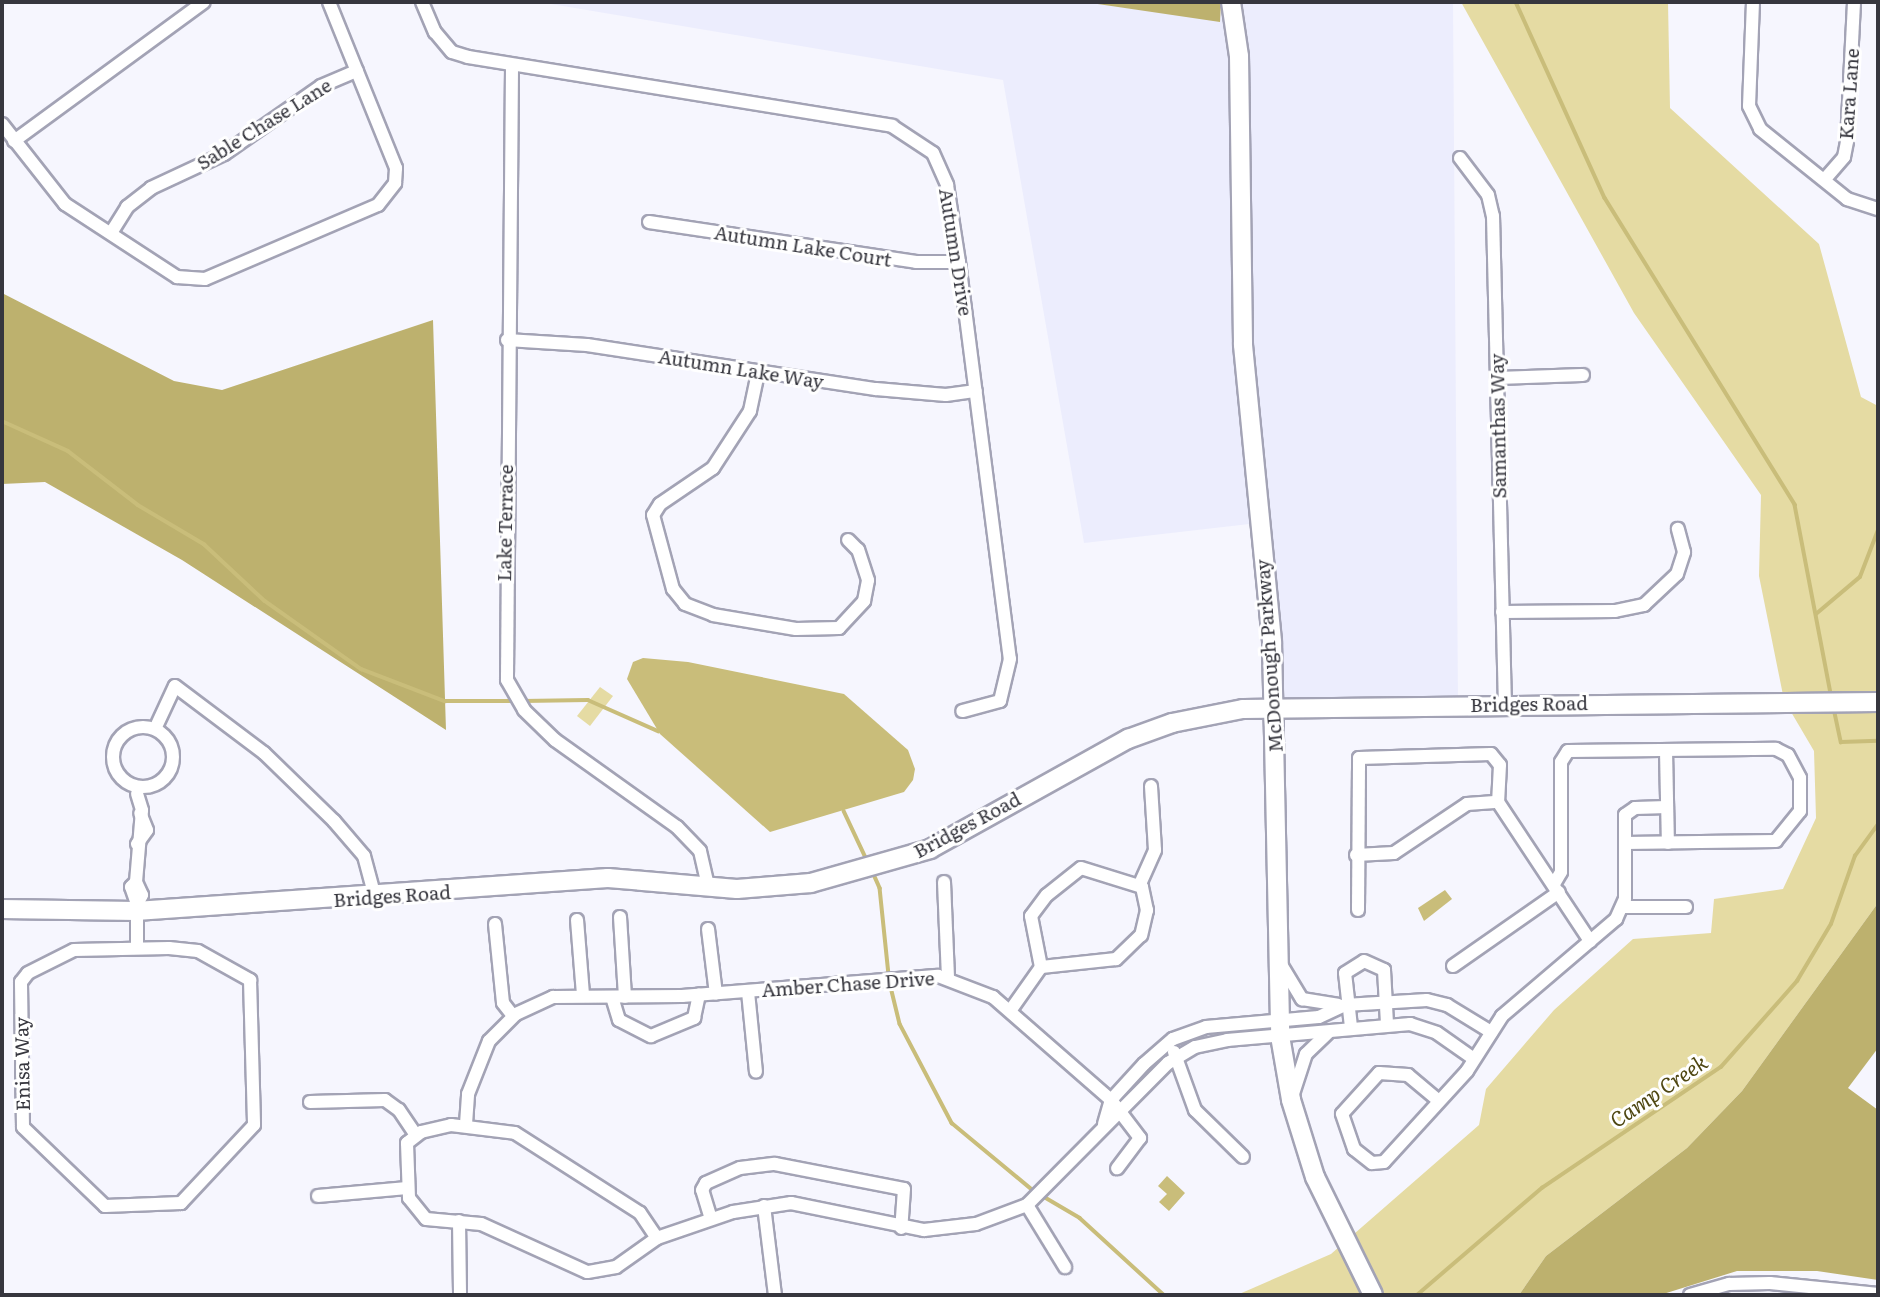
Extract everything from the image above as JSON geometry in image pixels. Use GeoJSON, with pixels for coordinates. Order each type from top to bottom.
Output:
{"type":"FeatureCollection","features":[{"type":"Feature","properties":{"kind":"street"},"geometry":{"type":"LineString","coordinates":[[14,141],[204,2]]}},
{"type":"Feature","properties":{"kind":"street"},"geometry":{"type":"LineString","coordinates":[[2,124],[65,204],[177,276],[198,281],[378,205],[391,191],[396,168],[329,2]]}},
{"type":"Feature","properties":{"kind":"street","name":"Autumn Drive"},"geometry":{"type":"LineString","coordinates":[[422,2],[435,32],[452,52],[512,68],[892,126],[916,137],[942,168],[959,262],[1010,659],[1000,701],[962,711]]}},
{"type":"Feature","properties":{"kind":"street","name":"McDonough Parkway"},"geometry":{"type":"LineString","coordinates":[[1231,2],[1240,56],[1243,345],[1275,708],[1280,1027],[1291,1100],[1315,1177],[1373,1295]]}},
{"type":"Feature","properties":{"kind":"street"},"geometry":{"type":"LineString","coordinates":[[1753,2],[1749,106],[1760,129],[1847,199],[1878,209]]}},
{"type":"Feature","properties":{"kind":"street","name":"Kara Lane"},"geometry":{"type":"LineString","coordinates":[[1825,179],[1844,157],[1847,141],[1854,2]]}},
{"type":"Feature","properties":{"kind":"street","name":"Lake Terrace"},"geometry":{"type":"LineString","coordinates":[[512,68],[507,340],[507,680],[524,710],[555,740],[677,827],[700,852],[708,887]]}},
{"type":"Feature","properties":{"kind":"street","name":"Sable Chase Lane"},"geometry":{"type":"LineString","coordinates":[[111,233],[127,207],[151,188],[224,154],[321,86],[356,71]]}},
{"type":"Feature","properties":{"kind":"street","name":"Samanthas Way"},"geometry":{"type":"LineString","coordinates":[[1460,158],[1488,195],[1493,216],[1505,704]]}},
{"type":"Feature","properties":{"kind":"street","name":"Autumn Lake Court"},"geometry":{"type":"LineString","coordinates":[[649,222],[916,262],[959,262]]}},
{"type":"Feature","properties":{"kind":"street","name":"Autumn Lake Way"},"geometry":{"type":"LineString","coordinates":[[507,340],[587,345],[758,373],[946,396],[976,391]]}},
{"type":"Feature","properties":{"kind":"street"},"geometry":{"type":"LineString","coordinates":[[758,373],[750,411],[713,468],[660,504],[653,515],[673,589],[685,604],[713,615],[796,628],[839,628],[864,601],[868,580],[858,550],[848,540]]}},
{"type":"Feature","properties":{"kind":"street"},"geometry":{"type":"LineString","coordinates":[[1497,378],[1583,375]]}},
{"type":"Feature","properties":{"kind":"street"},"geometry":{"type":"LineString","coordinates":[[1502,612],[1615,611],[1644,605],[1677,574],[1684,551],[1678,529]]}},
{"type":"Feature","properties":{"kind":"street"},"geometry":{"type":"LineString","coordinates":[[155,729],[175,686],[264,753],[334,821],[364,856],[375,897]]}},
{"type":"Feature","properties":{"kind":"street","name":"Bridges Road"},"geometry":{"type":"LineString","coordinates":[[2,909],[137,908],[375,897],[608,878],[708,887],[811,883],[872,870],[930,849],[1128,739],[1209,715],[1275,708],[1878,702]]}},
{"type":"Feature","properties":{"kind":"street"},"geometry":{"type":"LineString","coordinates":[[138,790],[121,776],[115,747],[128,732],[155,729]]}},
{"type":"Feature","properties":{"kind":"street"},"geometry":{"type":"LineString","coordinates":[[138,790],[156,784],[173,762],[170,744],[155,729]]}},
{"type":"Feature","properties":{"kind":"street"},"geometry":{"type":"LineString","coordinates":[[1666,751],[1668,843]]}},
{"type":"Feature","properties":{"kind":"street"},"geometry":{"type":"LineString","coordinates":[[1453,965],[1556,888],[1561,872],[1564,753],[1782,751],[1800,778],[1802,797],[1796,821],[1776,841],[1625,844]]}},
{"type":"Feature","properties":{"kind":"street"},"geometry":{"type":"LineString","coordinates":[[1358,910],[1355,765],[1366,755],[1491,754],[1500,765],[1498,803],[1590,942]]}},
{"type":"Feature","properties":{"kind":"street"},"geometry":{"type":"LineString","coordinates":[[1041,967],[1106,962],[1131,949],[1146,917],[1140,884],[1155,850],[1151,786]]}},
{"type":"Feature","properties":{"kind":"street"},"geometry":{"type":"LineString","coordinates":[[137,948],[137,908],[142,895],[136,882],[138,815],[132,810],[138,790]]}},
{"type":"Feature","properties":{"kind":"street"},"geometry":{"type":"LineString","coordinates":[[1356,855],[1394,853],[1464,806],[1498,803]]}},
{"type":"Feature","properties":{"kind":"street"},"geometry":{"type":"LineString","coordinates":[[1438,1101],[1408,1074],[1385,1072],[1373,1076],[1342,1114],[1351,1145],[1370,1162],[1380,1164],[1438,1101],[1474,1059],[1506,1012],[1590,942],[1623,907],[1628,811],[1668,807]]}},
{"type":"Feature","properties":{"kind":"street"},"geometry":{"type":"LineString","coordinates":[[1010,1011],[1041,967],[1031,916],[1070,874],[1091,868],[1140,884]]}},
{"type":"Feature","properties":{"kind":"street","name":"Amber Chase Drive"},"geometry":{"type":"LineString","coordinates":[[944,882],[948,978]]}},
{"type":"Feature","properties":{"kind":"street"},"geometry":{"type":"LineString","coordinates":[[1623,907],[1686,907]]}},
{"type":"Feature","properties":{"kind":"street"},"geometry":{"type":"LineString","coordinates":[[620,917],[620,1020],[651,1036],[694,1018],[699,995]]}},
{"type":"Feature","properties":{"kind":"street"},"geometry":{"type":"LineString","coordinates":[[577,920],[583,995]]}},
{"type":"Feature","properties":{"kind":"street"},"geometry":{"type":"LineString","coordinates":[[495,924],[503,1003],[513,1016]]}},
{"type":"Feature","properties":{"kind":"street"},"geometry":{"type":"LineString","coordinates":[[708,929],[716,994]]}},
{"type":"Feature","properties":{"kind":"street","name":"Enisa Way"},"geometry":{"type":"LineString","coordinates":[[137,948],[198,951],[244,974],[251,984],[254,1125],[177,1205],[100,1204],[23,1127],[23,978],[74,950],[137,948]]}},
{"type":"Feature","properties":{"kind":"street"},"geometry":{"type":"LineString","coordinates":[[1278,958],[1302,999],[1345,1005],[1387,1002],[1442,1003],[1491,1032]]}},
{"type":"Feature","properties":{"kind":"street"},"geometry":{"type":"LineString","coordinates":[[1351,1027],[1345,1005],[1346,970],[1364,961],[1384,970],[1387,1024]]}},
{"type":"Feature","properties":{"kind":"street","name":"Amber Chase Drive"},"geometry":{"type":"LineString","coordinates":[[466,1124],[466,1100],[482,1052],[513,1016],[553,997],[699,995],[948,978],[978,988],[1010,1011],[1123,1113],[1140,1138],[1117,1168]]}},
{"type":"Feature","properties":{"kind":"street","name":"Amber Chase Drive"},"geometry":{"type":"LineString","coordinates":[[748,992],[756,1072]]}},
{"type":"Feature","properties":{"kind":"street"},"geometry":{"type":"LineString","coordinates":[[657,1238],[640,1213],[530,1139],[466,1124],[416,1135],[406,1148],[407,1188],[413,1209],[422,1217],[481,1224],[587,1272],[616,1267],[657,1238],[711,1219],[764,1206],[807,1204],[901,1228],[966,1226],[1027,1205],[1104,1124],[1123,1113],[1176,1056],[1217,1041],[1319,1017],[1345,1005]]}},
{"type":"Feature","properties":{"kind":"street"},"geometry":{"type":"LineString","coordinates":[[1104,1124],[1111,1100],[1169,1042],[1206,1027],[1280,1027],[1328,1033],[1351,1027],[1387,1024],[1426,1027],[1474,1059]]}},
{"type":"Feature","properties":{"kind":"street"},"geometry":{"type":"LineString","coordinates":[[1291,1100],[1306,1054],[1328,1033]]}},
{"type":"Feature","properties":{"kind":"street"},"geometry":{"type":"LineString","coordinates":[[1169,1042],[1195,1111],[1243,1157]]}},
{"type":"Feature","properties":{"kind":"street"},"geometry":{"type":"LineString","coordinates":[[310,1102],[385,1100],[399,1110],[416,1135]]}},
{"type":"Feature","properties":{"kind":"street"},"geometry":{"type":"LineString","coordinates":[[711,1219],[702,1190],[706,1183],[740,1168],[775,1164],[904,1189],[901,1228]]}},
{"type":"Feature","properties":{"kind":"street"},"geometry":{"type":"LineString","coordinates":[[318,1196],[407,1188]]}},
{"type":"Feature","properties":{"kind":"street"},"geometry":{"type":"LineString","coordinates":[[1027,1205],[1065,1267]]}},
{"type":"Feature","properties":{"kind":"street"},"geometry":{"type":"LineString","coordinates":[[764,1206],[775,1295]]}},
{"type":"Feature","properties":{"kind":"street"},"geometry":{"type":"LineString","coordinates":[[459,1222],[460,1295]]}},
{"type":"Feature","properties":{"kind":"street"},"geometry":{"type":"LineString","coordinates":[[1690,1295],[1729,1284],[1770,1283],[1878,1294]]}},
{"type":"Feature","properties":{"kind":"shaded area"},"geometry":{"type":"Polygon","coordinates":[[[539,2],[1084,2],[1220,21],[1221,2],[1453,2],[1458,703],[1277,706],[1258,523],[1084,543],[1003,80],[539,2]]]}},
{"type":"Feature","properties":{"kind":"shaded area"},"geometry":{"type":"Polygon","coordinates":[[[1084,2],[1221,2],[1220,22],[1084,2]]]}},
{"type":"Feature","properties":{"kind":"shaded area"},"geometry":{"type":"Polygon","coordinates":[[[1461,2],[1668,2],[1670,108],[1819,244],[1861,397],[1878,406],[1878,903],[1742,1091],[1687,1148],[1546,1256],[1519,1295],[1237,1295],[1331,1254],[1479,1125],[1486,1089],[1554,1010],[1633,939],[1711,933],[1714,899],[1783,889],[1816,818],[1814,751],[1784,700],[1759,576],[1761,495],[1634,313],[1461,2]]]}},
{"type":"Feature","properties":{"kind":"shaded area"},"geometry":{"type":"Polygon","coordinates":[[[2,293],[174,381],[222,390],[433,320],[446,730],[182,560],[45,482],[2,484],[2,293]]]}},
{"type":"Feature","properties":{"kind":"shaded area"},"geometry":{"type":"Polygon","coordinates":[[[643,658],[688,662],[844,694],[908,750],[915,769],[913,780],[904,792],[770,832],[660,734],[627,679],[633,662],[643,658]]]}},
{"type":"Feature","properties":{"kind":"shaded area"},"geometry":{"type":"Polygon","coordinates":[[[600,687],[613,696],[590,726],[577,716],[600,687]]]}},
{"type":"Feature","properties":{"kind":"shaded area"},"geometry":{"type":"Polygon","coordinates":[[[1445,890],[1452,899],[1424,921],[1418,908],[1445,890]]]}},
{"type":"Feature","properties":{"kind":"shaded area"},"geometry":{"type":"Polygon","coordinates":[[[1878,903],[1878,1048],[1848,1088],[1878,1110],[1878,1280],[1817,1271],[1737,1271],[1660,1295],[1519,1295],[1546,1256],[1687,1148],[1742,1091],[1878,903]]]}},
{"type":"Feature","properties":{"kind":"shaded area"},"geometry":{"type":"Polygon","coordinates":[[[1167,1176],[1185,1193],[1169,1211],[1159,1202],[1167,1194],[1158,1186],[1167,1176]]]}},
{"type":"Feature","properties":{"kind":"waterway"},"geometry":{"type":"LineString","coordinates":[[1516,2],[1605,198],[1795,505],[1831,694]]}},
{"type":"Feature","properties":{"kind":"waterway"},"geometry":{"type":"LineString","coordinates":[[2,421],[68,451],[138,505],[204,544],[265,601],[361,669],[445,701],[515,701]]}},
{"type":"Feature","properties":{"kind":"waterway","name":"Camp Creek"},"geometry":{"type":"LineString","coordinates":[[1816,614],[1860,577],[1878,530]]}},
{"type":"Feature","properties":{"kind":"waterway"},"geometry":{"type":"LineString","coordinates":[[523,701],[588,700],[658,731]]}},
{"type":"Feature","properties":{"kind":"waterway","name":"Camp Creek"},"geometry":{"type":"LineString","coordinates":[[1835,713],[1841,742],[1878,741]]}},
{"type":"Feature","properties":{"kind":"waterway"},"geometry":{"type":"LineString","coordinates":[[844,811],[867,860]]}},
{"type":"Feature","properties":{"kind":"waterway","name":"Camp Creek"},"geometry":{"type":"LineString","coordinates":[[1417,1295],[1542,1188],[1721,1067],[1797,981],[1831,924],[1855,856],[1878,824]]}},
{"type":"Feature","properties":{"kind":"waterway"},"geometry":{"type":"LineString","coordinates":[[872,870],[880,888],[889,975]]}},
{"type":"Feature","properties":{"kind":"waterway"},"geometry":{"type":"LineString","coordinates":[[890,983],[900,1024],[952,1123],[1034,1191]]}},
{"type":"Feature","properties":{"kind":"waterway"},"geometry":{"type":"LineString","coordinates":[[1041,1195],[1080,1218],[1164,1295]]}}]}
